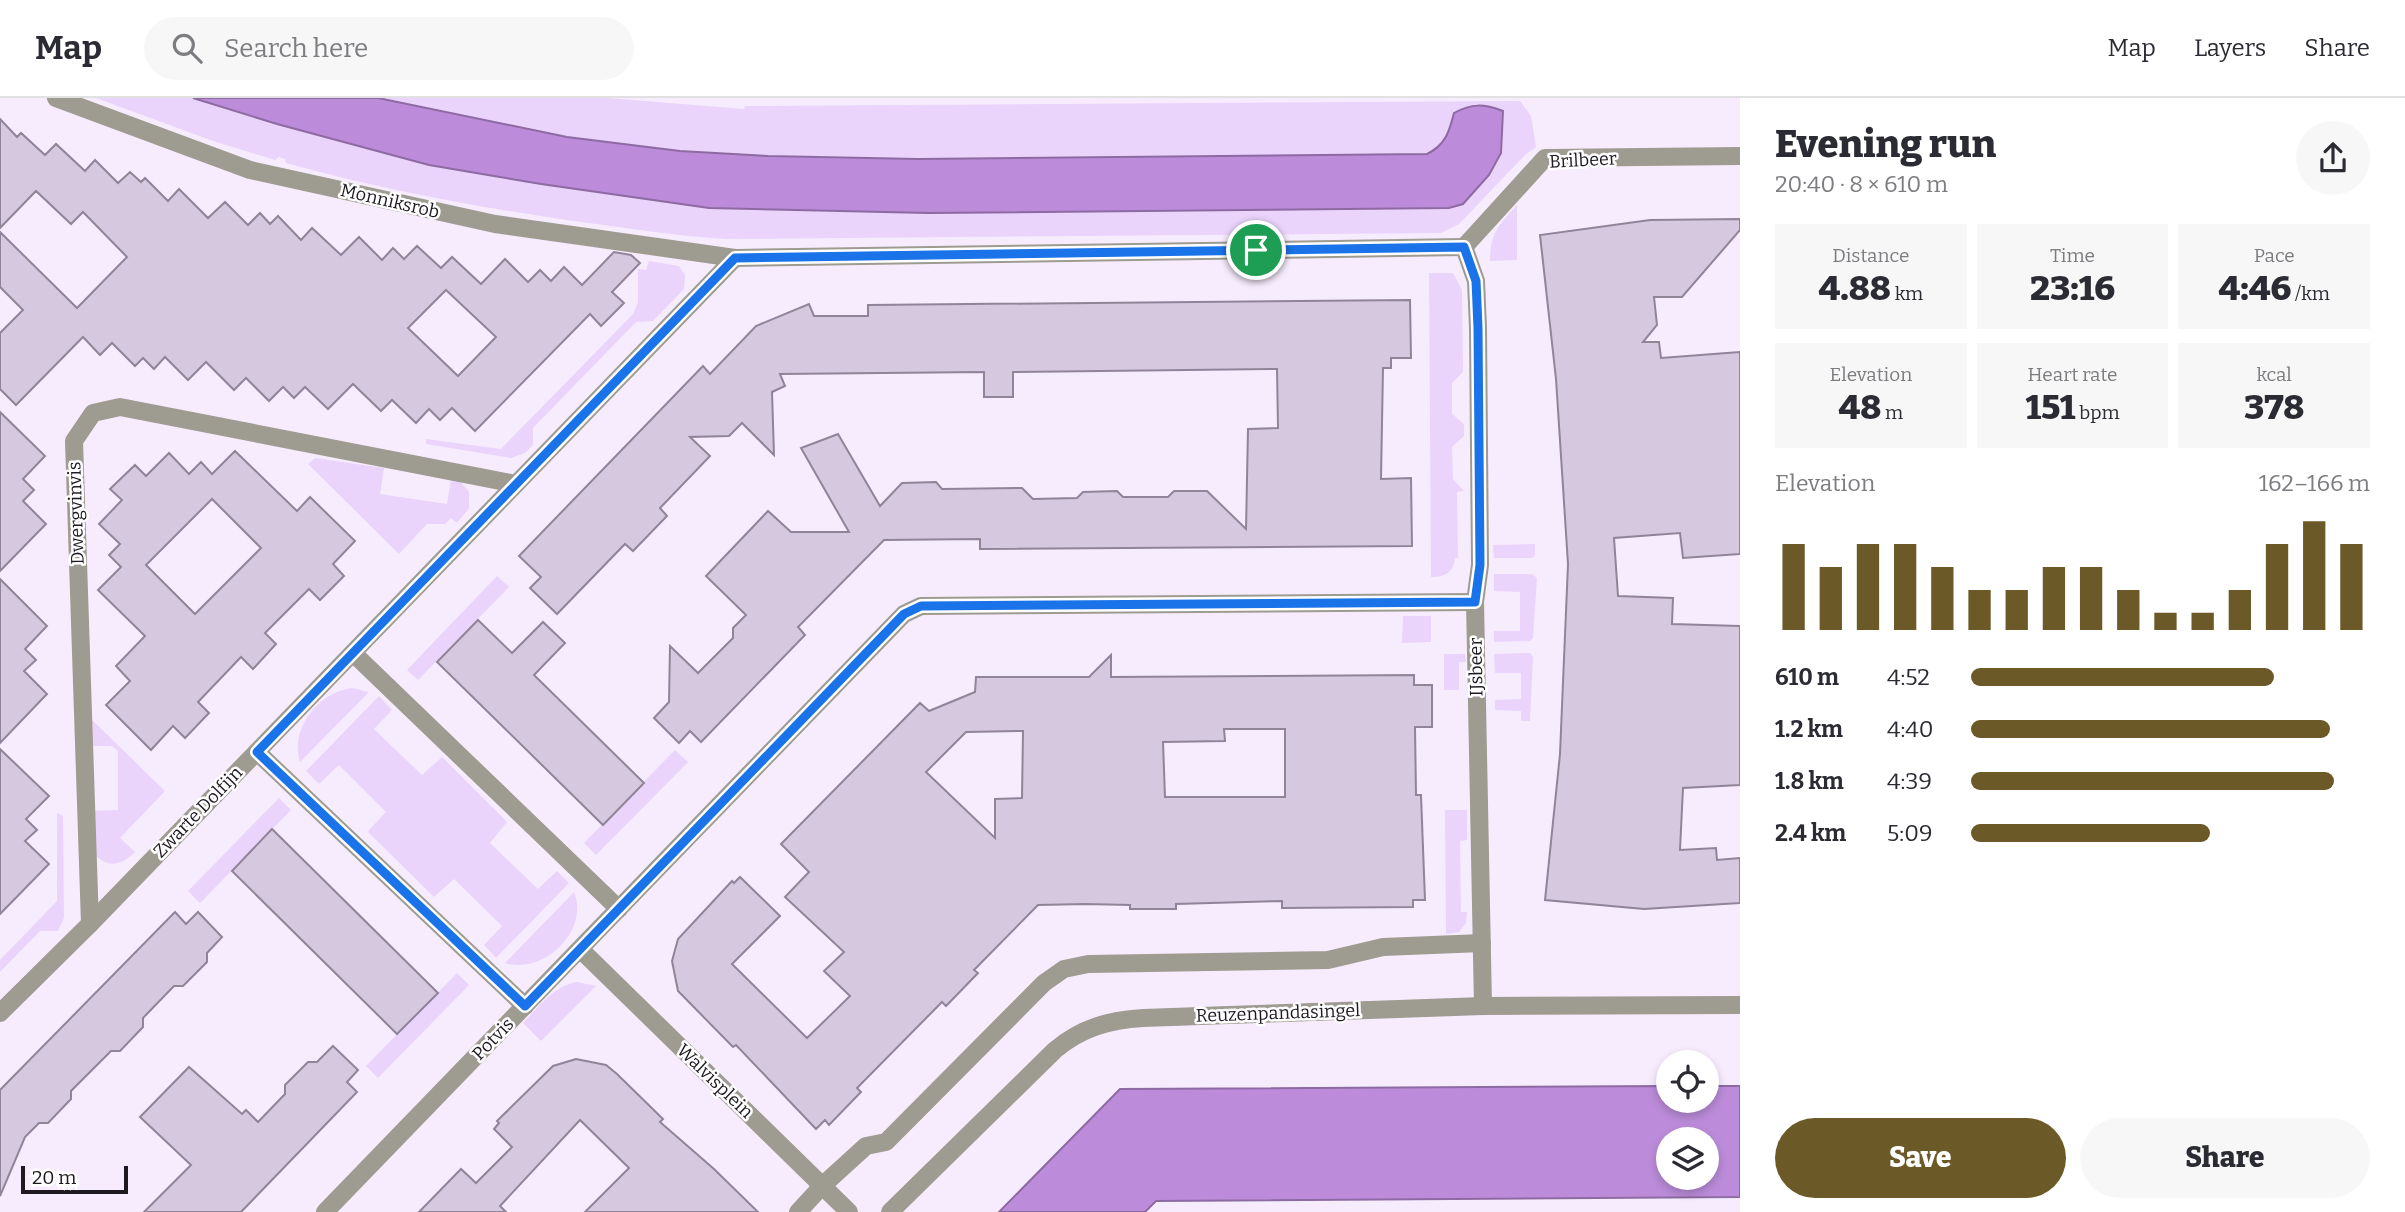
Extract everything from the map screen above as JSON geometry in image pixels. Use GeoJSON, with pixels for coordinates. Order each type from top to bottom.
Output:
{"type":"FeatureCollection","features":[{"type":"Feature","properties":{"kind":"street","name":"Monniksrob"},"geometry":{"type":"LineString","coordinates":[[56,98],[250,170],[495,224],[735,258]]}},
{"type":"Feature","properties":{"kind":"street","name":"Brilbeer"},"geometry":{"type":"LineString","coordinates":[[1464,247],[1545,158],[1740,156]]}},
{"type":"Feature","properties":{"kind":"street"},"geometry":{"type":"LineString","coordinates":[[735,258],[1464,247]]}},
{"type":"Feature","properties":{"kind":"street","name":"IJsbeer"},"geometry":{"type":"LineString","coordinates":[[1464,247],[1476,281],[1478,328],[1480,565],[1475,602],[1483,1006]]}},
{"type":"Feature","properties":{"kind":"street","name":"Zwarte Dolfijn"},"geometry":{"type":"LineString","coordinates":[[0,1013],[90,924],[735,258]]}},
{"type":"Feature","properties":{"kind":"street","name":"Dwergvinvis"},"geometry":{"type":"LineString","coordinates":[[90,924],[74,441],[93,413],[120,407],[516,484]]}},
{"type":"Feature","properties":{"kind":"street","name":"Potvis"},"geometry":{"type":"LineString","coordinates":[[326,1212],[904,614],[921,606],[1475,602]]}},
{"type":"Feature","properties":{"kind":"street"},"geometry":{"type":"LineString","coordinates":[[353,653],[619,909]]}},
{"type":"Feature","properties":{"kind":"street"},"geometry":{"type":"LineString","coordinates":[[257,752],[525,1006]]}},
{"type":"Feature","properties":{"kind":"street"},"geometry":{"type":"LineString","coordinates":[[798,1212],[866,1146],[886,1142],[1044,983],[1064,969],[1088,964],[1328,960],[1383,947],[1482,943]]}},
{"type":"Feature","properties":{"kind":"street","name":"Walvisplein"},"geometry":{"type":"LineString","coordinates":[[580,949],[849,1212]]}},
{"type":"Feature","properties":{"kind":"street","name":"Reuzenpandasingel"},"geometry":{"type":"LineString","coordinates":[[890,1212],[1045,1059],[1065,1041],[1087,1028],[1143,1018],[1483,1006],[1740,1006]]}},
{"type":"Feature","properties":{"kind":"shaded area"},"geometry":{"type":"Polygon","coordinates":[[[96,98],[193,98],[429,165],[709,208],[928,213],[1449,208],[1464,204],[1489,175],[1501,153],[1503,132],[1454,112],[1445,137],[1427,154],[918,159],[723,154],[567,137],[378,98],[608,98],[744,109],[745,106],[1520,101],[1531,116],[1536,147],[1525,155],[1459,224],[1441,233],[726,239],[666,234],[567,220],[391,189],[286,163],[285,159],[279,157],[275,160],[213,141],[96,98]]]}},
{"type":"Feature","properties":{"kind":"shaded area"},"geometry":{"type":"Polygon","coordinates":[[[193,98],[378,98],[567,137],[680,151],[918,159],[1427,154],[1445,138],[1454,113],[1467,107],[1478,106],[1503,111],[1501,153],[1489,175],[1463,204],[1449,208],[928,213],[709,208],[541,184],[429,165],[193,98]]]}},
{"type":"Feature","properties":{"kind":"shaded area"},"geometry":{"type":"Polygon","coordinates":[[[1517,205],[1517,260],[1490,261],[1494,236],[1517,205]]]}},
{"type":"Feature","properties":{"kind":"shaded area"},"geometry":{"type":"Polygon","coordinates":[[[649,261],[679,266],[685,275],[684,289],[653,321],[636,322],[533,428],[533,445],[525,453],[511,458],[426,444],[426,439],[501,449],[633,314],[638,302],[638,269],[646,270],[649,261]]]}},
{"type":"Feature","properties":{"kind":"shaded area"},"geometry":{"type":"Polygon","coordinates":[[[1429,273],[1453,273],[1462,290],[1463,372],[1452,383],[1452,414],[1464,424],[1464,436],[1452,447],[1453,479],[1464,491],[1457,492],[1458,558],[1455,558],[1448,573],[1431,577],[1429,273]]]}},
{"type":"Feature","properties":{"kind":"shaded area"},"geometry":{"type":"Polygon","coordinates":[[[315,458],[384,468],[380,494],[447,504],[451,479],[459,480],[469,492],[469,508],[457,523],[451,518],[445,524],[427,524],[399,554],[308,464],[315,458]]]}},
{"type":"Feature","properties":{"kind":"shaded area"},"geometry":{"type":"Polygon","coordinates":[[[1535,544],[1535,555],[1532,558],[1494,558],[1493,545],[1535,544]]]}},
{"type":"Feature","properties":{"kind":"shaded area"},"geometry":{"type":"Polygon","coordinates":[[[1494,574],[1532,574],[1537,578],[1533,638],[1530,641],[1494,642],[1494,631],[1520,631],[1520,592],[1494,591],[1494,574]]]}},
{"type":"Feature","properties":{"kind":"shaded area"},"geometry":{"type":"Polygon","coordinates":[[[497,576],[509,587],[418,680],[407,670],[497,576]]]}},
{"type":"Feature","properties":{"kind":"shaded area"},"geometry":{"type":"Polygon","coordinates":[[[1403,616],[1431,616],[1431,642],[1402,643],[1403,616]]]}},
{"type":"Feature","properties":{"kind":"shaded area"},"geometry":{"type":"Polygon","coordinates":[[[1530,653],[1533,657],[1530,721],[1521,721],[1521,711],[1495,710],[1495,700],[1521,699],[1521,673],[1495,673],[1494,654],[1530,653]]]}},
{"type":"Feature","properties":{"kind":"shaded area"},"geometry":{"type":"Polygon","coordinates":[[[1444,654],[1465,654],[1466,662],[1459,662],[1459,690],[1444,690],[1444,654]]]}},
{"type":"Feature","properties":{"kind":"shaded area"},"geometry":{"type":"Polygon","coordinates":[[[352,688],[369,692],[300,762],[299,737],[310,714],[328,697],[352,688]]]}},
{"type":"Feature","properties":{"kind":"shaded area"},"geometry":{"type":"Polygon","coordinates":[[[379,696],[392,710],[374,729],[422,775],[442,757],[507,822],[490,843],[538,889],[557,871],[569,883],[496,958],[484,945],[502,926],[454,879],[434,897],[369,833],[386,812],[339,765],[319,784],[306,771],[379,696]]]}},
{"type":"Feature","properties":{"kind":"shaded area"},"geometry":{"type":"Polygon","coordinates":[[[90,718],[165,791],[120,838],[135,852],[126,860],[111,864],[96,856],[92,811],[118,810],[118,751],[112,746],[91,746],[90,718]]]}},
{"type":"Feature","properties":{"kind":"shaded area"},"geometry":{"type":"Polygon","coordinates":[[[675,750],[688,762],[596,855],[584,843],[675,750]]]}},
{"type":"Feature","properties":{"kind":"shaded area"},"geometry":{"type":"Polygon","coordinates":[[[279,798],[291,810],[200,903],[188,891],[279,798]]]}},
{"type":"Feature","properties":{"kind":"shaded area"},"geometry":{"type":"Polygon","coordinates":[[[1445,810],[1467,810],[1467,840],[1460,841],[1461,912],[1467,912],[1466,923],[1459,932],[1446,934],[1445,810]]]}},
{"type":"Feature","properties":{"kind":"shaded area"},"geometry":{"type":"Polygon","coordinates":[[[57,813],[63,816],[64,918],[58,931],[40,931],[0,972],[0,960],[57,901],[57,813]]]}},
{"type":"Feature","properties":{"kind":"shaded area"},"geometry":{"type":"Polygon","coordinates":[[[574,892],[577,907],[575,921],[560,947],[534,962],[520,965],[505,963],[574,892]]]}},
{"type":"Feature","properties":{"kind":"shaded area"},"geometry":{"type":"Polygon","coordinates":[[[457,973],[469,985],[378,1078],[366,1066],[457,973]]]}},
{"type":"Feature","properties":{"kind":"shaded area"},"geometry":{"type":"Polygon","coordinates":[[[577,982],[596,986],[541,1041],[523,1023],[554,993],[577,982]]]}},
{"type":"Feature","properties":{"kind":"shaded area"},"geometry":{"type":"Polygon","coordinates":[[[1656,1086],[1656,1113],[1719,1113],[1719,1086],[1740,1086],[1740,1197],[1156,1201],[1145,1212],[999,1212],[1120,1089],[1656,1086]]]}},
{"type":"Feature","properties":{"kind":"building"},"geometry":{"type":"Polygon","coordinates":[[[0,119],[17,137],[21,133],[45,155],[56,144],[85,171],[95,160],[118,183],[130,172],[141,182],[145,178],[168,201],[179,189],[208,218],[225,202],[248,225],[260,213],[270,224],[278,216],[301,240],[312,228],[341,255],[359,237],[382,260],[393,248],[404,259],[417,246],[441,268],[452,257],[481,284],[505,259],[528,282],[540,270],[551,281],[564,267],[582,285],[614,252],[631,255],[640,263],[612,292],[624,303],[601,326],[590,314],[475,431],[452,408],[440,420],[429,409],[416,423],[392,400],[381,411],[353,384],[328,409],[305,387],[294,398],[283,387],[269,401],[246,378],[234,390],[206,362],[188,380],[165,357],[154,369],[143,358],[135,366],[112,343],[100,355],[83,337],[16,405],[0,389],[0,333],[23,310],[0,287],[0,232],[77,308],[127,257],[83,212],[71,224],[36,191],[0,228],[0,119]],[[446,290],[408,328],[458,376],[496,337],[446,290]]]}},
{"type":"Feature","properties":{"kind":"building"},"geometry":{"type":"Polygon","coordinates":[[[1740,219],[1740,230],[1682,297],[1654,297],[1657,325],[1643,342],[1659,342],[1661,358],[1740,352],[1740,554],[1683,558],[1680,533],[1614,538],[1618,596],[1673,598],[1672,624],[1740,626],[1740,785],[1683,788],[1680,850],[1716,848],[1717,860],[1740,858],[1740,903],[1644,909],[1545,900],[1560,754],[1568,564],[1556,379],[1540,235],[1650,220],[1740,219]]]}},
{"type":"Feature","properties":{"kind":"building"},"geometry":{"type":"Polygon","coordinates":[[[1410,300],[1411,358],[1391,358],[1391,368],[1383,368],[1381,479],[1411,478],[1412,546],[980,549],[980,539],[884,540],[798,627],[805,635],[701,742],[690,731],[679,743],[654,718],[669,702],[670,646],[698,673],[733,638],[733,628],[746,615],[706,576],[768,511],[791,532],[849,532],[801,448],[838,434],[880,506],[902,483],[936,482],[942,489],[1022,488],[1033,499],[1077,498],[1083,492],[1117,491],[1123,497],[1168,497],[1174,491],[1207,491],[1246,529],[1248,429],[1278,428],[1277,369],[1013,372],[1013,397],[984,397],[984,372],[780,374],[785,386],[772,392],[774,455],[742,423],[729,436],[690,437],[710,456],[660,508],[667,516],[633,551],[625,544],[557,614],[530,588],[541,577],[519,556],[703,366],[710,374],[756,326],[809,304],[814,316],[868,316],[868,305],[1410,300]]]}},
{"type":"Feature","properties":{"kind":"building"},"geometry":{"type":"Polygon","coordinates":[[[0,412],[45,456],[23,479],[34,490],[23,501],[46,524],[0,571],[0,412]]]}},
{"type":"Feature","properties":{"kind":"building"},"geometry":{"type":"Polygon","coordinates":[[[235,451],[297,511],[310,497],[355,541],[333,564],[344,576],[320,600],[309,589],[265,633],[276,644],[253,669],[241,657],[198,702],[209,713],[185,738],[173,726],[151,750],[106,705],[130,681],[116,666],[145,636],[98,590],[121,567],[109,555],[120,544],[99,524],[122,500],[110,489],[135,465],[146,476],[169,453],[189,474],[201,462],[212,474],[235,451]],[[212,499],[146,565],[195,614],[261,548],[212,499]]]}},
{"type":"Feature","properties":{"kind":"building"},"geometry":{"type":"Polygon","coordinates":[[[0,579],[47,626],[25,649],[36,660],[24,671],[47,694],[0,743],[0,579]]]}},
{"type":"Feature","properties":{"kind":"building"},"geometry":{"type":"Polygon","coordinates":[[[478,620],[512,653],[543,622],[565,643],[534,675],[644,783],[603,825],[437,662],[478,620]]]}},
{"type":"Feature","properties":{"kind":"building"},"geometry":{"type":"Polygon","coordinates":[[[1111,655],[1111,677],[1414,675],[1414,685],[1432,685],[1432,727],[1415,727],[1416,795],[1421,795],[1425,900],[1413,900],[1413,907],[1282,908],[1282,901],[1176,904],[1176,909],[1130,909],[1130,905],[1038,905],[974,970],[978,973],[946,1006],[942,1002],[857,1088],[861,1092],[829,1125],[825,1120],[816,1129],[736,1045],[733,1047],[678,991],[672,961],[678,939],[732,881],[734,883],[740,877],[780,916],[732,964],[807,1038],[850,996],[824,971],[844,952],[785,897],[809,872],[781,844],[920,703],[929,711],[975,692],[976,677],[1089,677],[1111,655]],[[1224,729],[1225,741],[1163,742],[1165,797],[1285,797],[1285,729],[1224,729]],[[1023,731],[966,732],[926,772],[995,838],[995,799],[1022,798],[1023,731]]]}},
{"type":"Feature","properties":{"kind":"building"},"geometry":{"type":"Polygon","coordinates":[[[0,749],[49,796],[26,819],[37,830],[25,841],[49,864],[0,914],[0,749]]]}},
{"type":"Feature","properties":{"kind":"building"},"geometry":{"type":"Polygon","coordinates":[[[272,829],[438,993],[397,1034],[232,871],[272,829]]]}},
{"type":"Feature","properties":{"kind":"building"},"geometry":{"type":"Polygon","coordinates":[[[175,912],[186,924],[198,912],[222,937],[207,953],[207,962],[183,986],[174,986],[143,1018],[143,1027],[120,1051],[111,1051],[71,1091],[71,1099],[48,1123],[39,1123],[25,1137],[0,1196],[0,1090],[175,912]]]}},
{"type":"Feature","properties":{"kind":"building"},"geometry":{"type":"Polygon","coordinates":[[[333,1046],[358,1070],[347,1082],[357,1092],[241,1212],[144,1212],[191,1165],[140,1117],[189,1067],[242,1114],[246,1110],[258,1122],[285,1094],[285,1085],[308,1062],[317,1062],[333,1046]]]}},
{"type":"Feature","properties":{"kind":"building"},"geometry":{"type":"Polygon","coordinates":[[[576,1059],[606,1065],[617,1074],[663,1119],[660,1122],[758,1212],[585,1212],[629,1168],[580,1120],[500,1206],[506,1212],[419,1212],[461,1169],[476,1183],[512,1147],[494,1129],[499,1123],[497,1121],[553,1066],[576,1059]]]}},
{"type":"Feature","properties":{"kind":"route"},"geometry":{"type":"LineString","coordinates":[[1464,247],[1476,281],[1478,328],[1480,565],[1475,602],[921,606],[904,614],[525,1006],[257,752],[735,258],[1256,250],[1464,247]]}}]}
